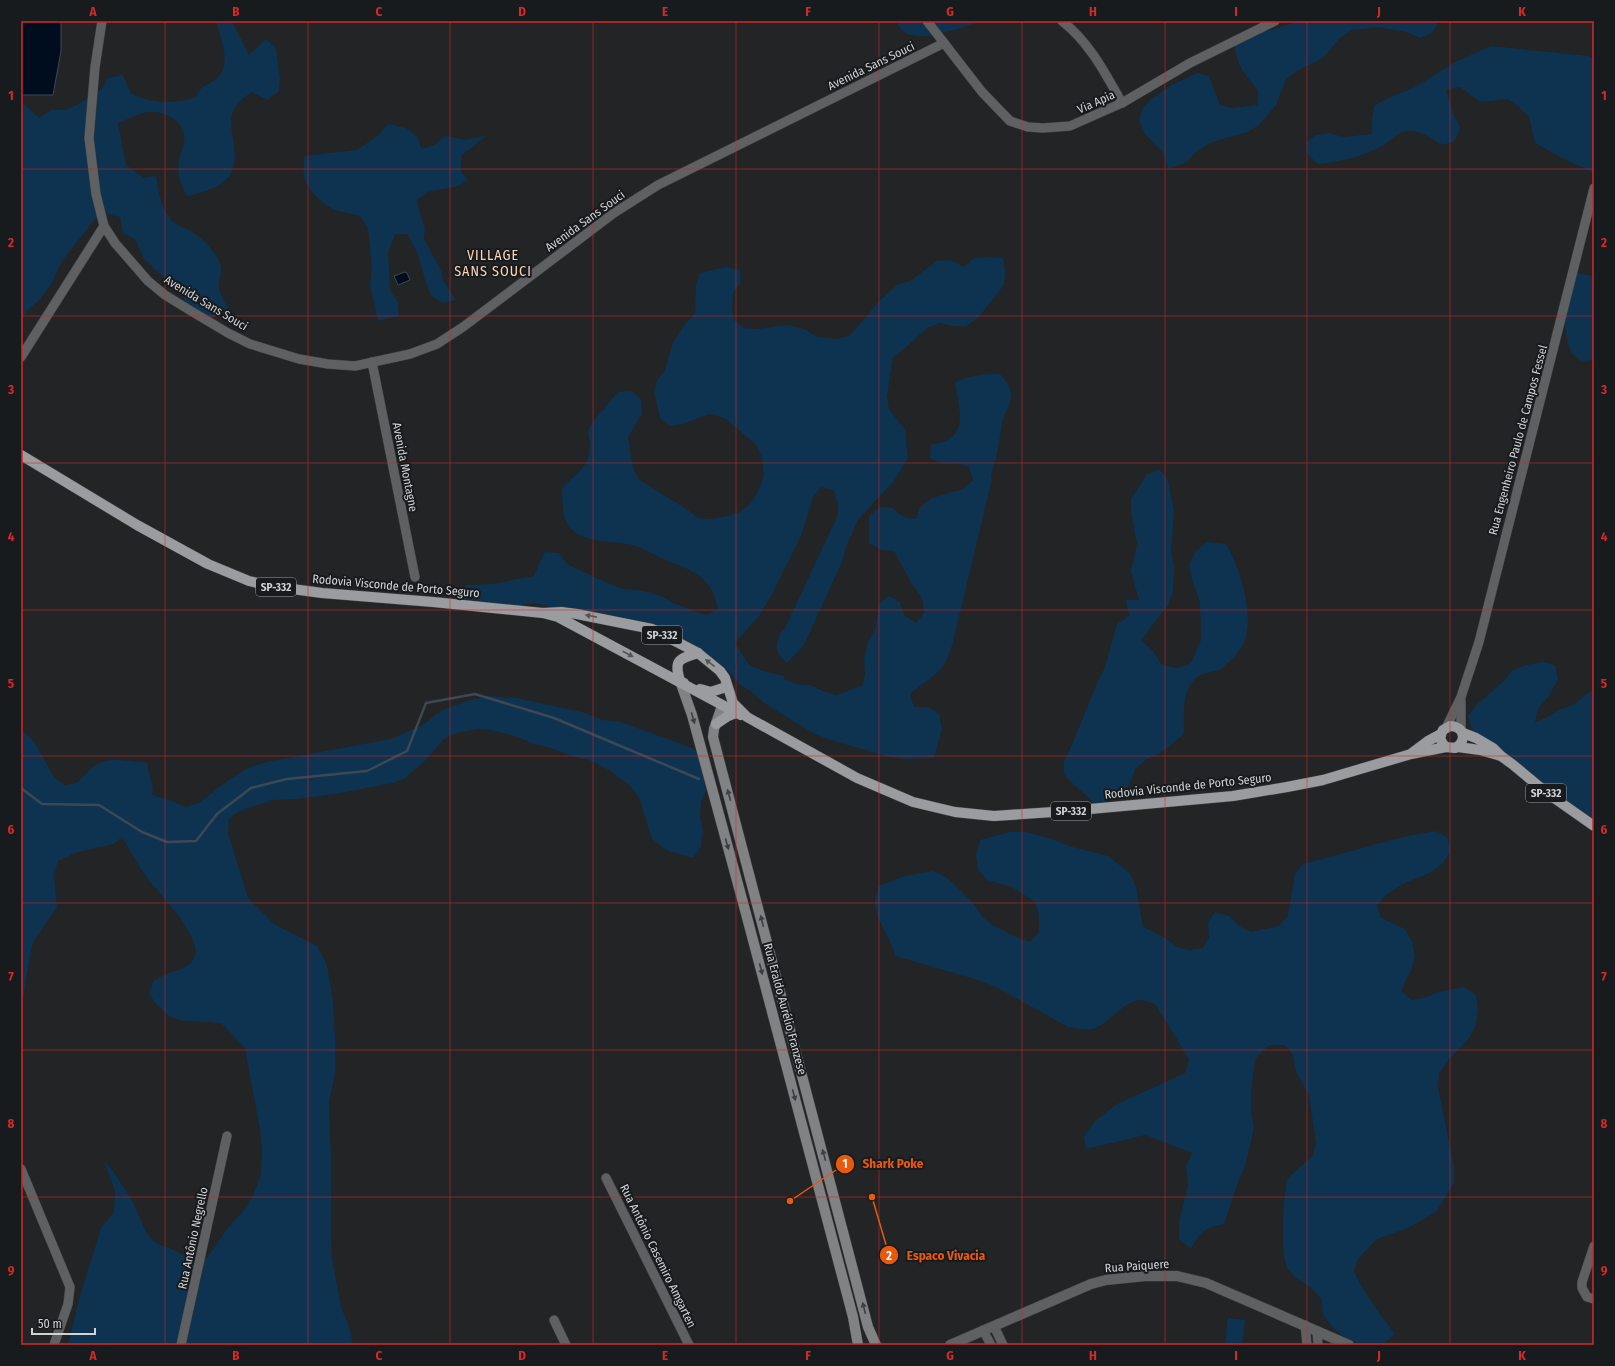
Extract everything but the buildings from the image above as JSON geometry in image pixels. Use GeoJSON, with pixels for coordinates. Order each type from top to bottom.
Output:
{"type":"FeatureCollection","features":[{"type":"Feature","properties":{"kind":"main road","name":"Rodovia Visconde de Porto Seguro"},"geometry":{"type":"LineString","coordinates":[[21,455],[137,525],[208,564],[228,574],[249,581],[270,586],[322,593],[543,613],[561,612],[652,629],[698,653],[720,671],[733,703],[747,717]]}},
{"type":"Feature","properties":{"kind":"main road","name":"Rodovia Visconde de Porto Seguro"},"geometry":{"type":"LineString","coordinates":[[21,460],[37,465]]}},
{"type":"Feature","properties":{"kind":"main road","name":"Rodovia Visconde de Porto Seguro"},"geometry":{"type":"LineString","coordinates":[[543,613],[565,620],[680,681],[722,706],[747,717],[857,778],[913,802],[955,812],[994,816],[1068,811],[1232,796],[1288,788],[1324,780],[1411,754],[1446,747]]}},
{"type":"Feature","properties":{"kind":"main road"},"geometry":{"type":"LineString","coordinates":[[698,653],[686,656],[678,662],[677,672],[680,681],[711,692],[725,682]]}},
{"type":"Feature","properties":{"kind":"main road","name":"Rua Eraldo Aurélio Franzese"},"geometry":{"type":"LineString","coordinates":[[680,681],[692,715],[745,910],[853,1317],[858,1345]]}},
{"type":"Feature","properties":{"kind":"main road"},"geometry":{"type":"LineString","coordinates":[[722,706],[725,682]]}},
{"type":"Feature","properties":{"kind":"main road","name":"Rua Eraldo Aurélio Franzese"},"geometry":{"type":"LineString","coordinates":[[722,706],[713,737],[868,1327],[876,1345]]}},
{"type":"Feature","properties":{"kind":"main road"},"geometry":{"type":"LineString","coordinates":[[716,724],[728,716],[736,713]]}},
{"type":"Feature","properties":{"kind":"main road","name":"SP-332"},"geometry":{"type":"LineString","coordinates":[[1443,731],[1454,726],[1462,732],[1487,744],[1547,793],[1594,826]]}},
{"type":"Feature","properties":{"kind":"main road","name":"Rodovia Visconde de Porto Seguro"},"geometry":{"type":"LineString","coordinates":[[1411,754],[1443,731]]}},
{"type":"Feature","properties":{"kind":"main road"},"geometry":{"type":"LineString","coordinates":[[1443,731],[1441,742],[1446,747]]}},
{"type":"Feature","properties":{"kind":"main road"},"geometry":{"type":"LineString","coordinates":[[1458,747],[1463,741],[1462,732]]}},
{"type":"Feature","properties":{"kind":"main road","name":"SP-332"},"geometry":{"type":"LineString","coordinates":[[1446,747],[1451,749],[1458,747],[1480,750],[1501,756]]}},
{"type":"Feature","properties":{"kind":"street","name":"Avenida Sans Souci"},"geometry":{"type":"LineString","coordinates":[[102,21],[95,67],[89,138],[96,194],[104,226],[115,243],[148,281],[165,295],[228,333],[250,344],[299,359],[328,364],[355,366],[410,354],[437,344],[463,328],[614,213],[658,185],[944,43]]}},
{"type":"Feature","properties":{"kind":"street","name":"Via Apia"},"geometry":{"type":"LineString","coordinates":[[927,21],[978,86],[1010,121],[1028,127],[1058,128],[1070,126],[1122,103],[1190,64],[1275,21]]}},
{"type":"Feature","properties":{"kind":"street"},"geometry":{"type":"LineString","coordinates":[[1062,21],[1080,36],[1090,49],[1122,103]]}},
{"type":"Feature","properties":{"kind":"street","name":"Rua Engenheiro Paulo de Campos Fessel"},"geometry":{"type":"LineString","coordinates":[[1443,731],[1461,698],[1479,642],[1594,188]]}},
{"type":"Feature","properties":{"kind":"street"},"geometry":{"type":"LineString","coordinates":[[21,357],[104,226]]}},
{"type":"Feature","properties":{"kind":"street","name":"Avenida Montagne"},"geometry":{"type":"LineString","coordinates":[[372,362],[415,577]]}},
{"type":"Feature","properties":{"kind":"street","name":"Rua Engenheiro Paulo de Campos Fessel"},"geometry":{"type":"LineString","coordinates":[[1461,698],[1462,732]]}},
{"type":"Feature","properties":{"kind":"street","name":"Rua Antônio Negrello"},"geometry":{"type":"LineString","coordinates":[[181,1345],[227,1136]]}},
{"type":"Feature","properties":{"kind":"street"},"geometry":{"type":"LineString","coordinates":[[21,1169],[70,1287],[68,1304],[54,1345]]}},
{"type":"Feature","properties":{"kind":"street","name":"Rua Antônio Casemiro Amgarten"},"geometry":{"type":"LineString","coordinates":[[606,1178],[688,1345]]}},
{"type":"Feature","properties":{"kind":"street"},"geometry":{"type":"LineString","coordinates":[[1594,1246],[1582,1282],[1582,1288],[1585,1294],[1594,1299]]}},
{"type":"Feature","properties":{"kind":"street","name":"Rua Paiquere"},"geometry":{"type":"LineString","coordinates":[[950,1345],[1077,1290],[1106,1280],[1145,1276],[1177,1276],[1206,1283],[1349,1345]]}},
{"type":"Feature","properties":{"kind":"street"},"geometry":{"type":"LineString","coordinates":[[554,1320],[566,1345]]}},
{"type":"Feature","properties":{"kind":"street"},"geometry":{"type":"LineString","coordinates":[[1305,1325],[1307,1345]]}},
{"type":"Feature","properties":{"kind":"street"},"geometry":{"type":"LineString","coordinates":[[994,1326],[1003,1345]]}},
{"type":"Feature","properties":{"kind":"street"},"geometry":{"type":"LineString","coordinates":[[984,1330],[991,1345]]}},
{"type":"Feature","properties":{"kind":"street"},"geometry":{"type":"LineString","coordinates":[[1317,1331],[1318,1345]]}},
{"type":"Feature","properties":{"kind":"shaded area"},"geometry":{"type":"Polygon","coordinates":[[[21,21],[61,21],[61,51],[53,95],[21,95],[21,21]]]}},
{"type":"Feature","properties":{"kind":"shaded area"},"geometry":{"type":"Polygon","coordinates":[[[216,21],[232,21],[249,55],[266,39],[276,48],[280,78],[279,91],[268,100],[252,92],[241,100],[236,106],[231,122],[235,160],[229,177],[219,185],[187,196],[180,181],[178,171],[184,136],[178,123],[167,115],[147,112],[118,123],[126,165],[144,178],[156,176],[162,202],[171,220],[200,238],[217,257],[221,269],[219,285],[220,291],[222,298],[228,307],[225,311],[211,319],[187,308],[183,295],[176,283],[163,277],[144,259],[135,239],[123,233],[120,217],[107,214],[94,220],[62,261],[51,284],[41,298],[25,313],[21,328],[21,105],[25,105],[39,118],[51,110],[65,110],[79,104],[102,89],[108,78],[123,75],[131,94],[139,97],[155,101],[171,102],[188,100],[196,97],[202,88],[213,81],[223,69],[223,44],[216,21]]]}},
{"type":"Feature","properties":{"kind":"shaded area"},"geometry":{"type":"Polygon","coordinates":[[[896,21],[983,21],[942,33],[920,36],[910,35],[903,31],[896,21]]]}},
{"type":"Feature","properties":{"kind":"shaded area"},"geometry":{"type":"Polygon","coordinates":[[[1298,21],[1439,22],[1432,33],[1420,38],[1407,32],[1379,27],[1352,30],[1341,37],[1323,58],[1297,71],[1286,79],[1276,105],[1259,125],[1248,132],[1208,144],[1197,151],[1187,162],[1168,169],[1164,154],[1145,134],[1139,121],[1142,109],[1151,99],[1172,85],[1197,73],[1209,76],[1220,105],[1232,108],[1258,105],[1258,91],[1242,70],[1234,45],[1243,35],[1271,30],[1298,21]]]}},
{"type":"Feature","properties":{"kind":"shaded area"},"geometry":{"type":"Polygon","coordinates":[[[1491,46],[1588,56],[1594,59],[1594,166],[1592,172],[1535,143],[1529,117],[1519,107],[1507,99],[1480,102],[1459,87],[1446,90],[1460,128],[1455,141],[1442,145],[1415,131],[1405,131],[1376,149],[1344,160],[1318,164],[1308,155],[1306,142],[1317,135],[1330,133],[1343,137],[1372,134],[1374,106],[1386,99],[1417,86],[1453,63],[1491,46]]]}},
{"type":"Feature","properties":{"kind":"shaded area"},"geometry":{"type":"Polygon","coordinates":[[[388,124],[406,128],[417,136],[422,149],[434,145],[445,136],[467,140],[487,135],[461,156],[461,171],[468,181],[455,187],[427,192],[417,200],[425,228],[424,239],[442,272],[443,280],[456,300],[442,303],[431,295],[418,254],[407,234],[395,234],[388,252],[390,290],[398,302],[399,316],[378,321],[370,285],[372,270],[368,228],[360,216],[335,210],[319,200],[305,181],[304,156],[357,150],[380,134],[388,124]]]}},
{"type":"Feature","properties":{"kind":"shaded area"},"geometry":{"type":"Polygon","coordinates":[[[974,258],[1003,258],[1005,271],[1004,285],[978,318],[966,326],[952,326],[940,323],[927,328],[893,357],[887,396],[889,409],[905,430],[908,458],[894,481],[858,520],[846,547],[842,562],[804,645],[787,663],[778,652],[777,648],[779,636],[784,630],[837,517],[838,504],[834,491],[821,487],[813,497],[801,536],[770,598],[759,616],[735,643],[749,665],[763,671],[784,676],[784,679],[796,684],[810,685],[837,695],[863,685],[865,673],[864,658],[868,642],[875,630],[879,604],[889,596],[900,602],[904,615],[916,623],[924,613],[922,598],[913,586],[894,551],[881,550],[869,543],[869,516],[880,507],[893,508],[903,517],[916,519],[920,507],[932,498],[963,489],[973,480],[969,467],[957,463],[943,464],[930,458],[931,444],[946,441],[953,436],[957,430],[960,414],[955,382],[977,375],[1000,374],[1010,388],[1010,402],[1003,421],[991,475],[992,479],[950,653],[942,667],[910,694],[914,707],[928,707],[939,714],[942,729],[934,758],[905,759],[889,757],[827,739],[813,733],[764,703],[752,692],[740,685],[731,673],[719,664],[700,652],[677,642],[536,603],[514,606],[462,598],[466,585],[493,584],[534,576],[545,552],[559,553],[567,564],[623,589],[651,593],[663,597],[675,604],[706,615],[718,609],[715,597],[705,581],[690,570],[636,546],[605,542],[577,534],[568,525],[564,515],[562,488],[586,464],[590,451],[588,431],[594,420],[618,392],[631,391],[641,399],[642,414],[628,437],[633,467],[639,480],[688,510],[698,518],[712,519],[740,512],[750,504],[758,492],[764,476],[762,457],[756,445],[725,418],[709,414],[683,424],[670,426],[660,418],[654,392],[657,380],[665,370],[672,345],[683,327],[695,313],[696,286],[700,273],[726,267],[740,270],[741,283],[733,293],[732,307],[734,320],[744,328],[758,329],[789,325],[804,329],[817,337],[836,339],[849,336],[877,303],[897,285],[910,281],[937,261],[951,260],[964,267],[974,258]]]}},
{"type":"Feature","properties":{"kind":"shaded area"},"geometry":{"type":"Polygon","coordinates":[[[405,272],[410,280],[398,285],[394,276],[405,272]]]}},
{"type":"Feature","properties":{"kind":"shaded area"},"geometry":{"type":"Polygon","coordinates":[[[1577,273],[1592,276],[1594,289],[1594,360],[1581,361],[1572,353],[1567,339],[1564,298],[1565,282],[1577,273]]]}},
{"type":"Feature","properties":{"kind":"shaded area"},"geometry":{"type":"Polygon","coordinates":[[[1159,469],[1168,480],[1174,512],[1171,551],[1174,566],[1173,591],[1168,605],[1141,640],[1153,651],[1162,665],[1178,668],[1191,663],[1201,640],[1200,602],[1192,580],[1189,565],[1196,551],[1207,542],[1226,544],[1237,566],[1245,595],[1247,610],[1248,624],[1246,637],[1241,648],[1222,668],[1198,676],[1191,684],[1187,691],[1184,705],[1184,734],[1159,754],[1147,759],[1136,768],[1127,790],[1116,797],[1094,804],[1064,774],[1064,761],[1105,667],[1117,624],[1129,616],[1126,600],[1139,600],[1131,571],[1137,544],[1131,512],[1131,499],[1147,474],[1159,469]]]}},
{"type":"Feature","properties":{"kind":"shaded area"},"geometry":{"type":"Polygon","coordinates":[[[1542,662],[1555,665],[1558,680],[1548,697],[1538,709],[1535,722],[1573,705],[1594,689],[1594,833],[1543,794],[1529,787],[1485,741],[1473,731],[1468,716],[1476,705],[1503,682],[1513,670],[1542,662]]]}},
{"type":"Feature","properties":{"kind":"shaded area"},"geometry":{"type":"Polygon","coordinates":[[[489,696],[516,698],[582,712],[603,720],[621,722],[692,748],[707,759],[707,788],[701,801],[700,816],[703,829],[701,847],[693,858],[666,850],[652,839],[639,797],[629,785],[609,770],[589,760],[571,756],[551,748],[531,743],[518,737],[491,730],[478,729],[456,733],[444,739],[426,760],[405,778],[393,783],[335,794],[297,799],[273,800],[240,811],[229,818],[228,833],[248,898],[274,924],[317,946],[327,965],[333,1001],[335,1040],[335,1074],[329,1102],[332,1259],[341,1307],[350,1329],[353,1345],[68,1345],[80,1296],[101,1228],[114,1212],[115,1191],[104,1161],[113,1171],[132,1200],[146,1232],[156,1243],[193,1260],[207,1258],[227,1229],[247,1207],[261,1174],[262,1151],[260,1130],[245,1048],[222,1024],[183,1021],[170,1017],[156,1004],[149,994],[153,981],[163,975],[187,966],[193,960],[195,951],[193,940],[179,916],[152,884],[122,837],[114,844],[78,852],[58,861],[54,876],[57,907],[33,942],[26,978],[21,1018],[21,728],[35,743],[54,777],[64,785],[77,783],[94,767],[108,761],[116,760],[147,763],[153,789],[152,795],[170,800],[186,807],[199,803],[227,781],[246,769],[266,762],[391,739],[423,725],[436,714],[450,707],[489,696]]]}},
{"type":"Feature","properties":{"kind":"shaded area"},"geometry":{"type":"Polygon","coordinates":[[[1436,831],[1448,838],[1450,852],[1442,864],[1430,873],[1405,883],[1387,894],[1377,905],[1381,918],[1405,929],[1412,942],[1415,956],[1412,968],[1401,991],[1411,1000],[1424,998],[1438,992],[1464,987],[1476,995],[1478,1009],[1476,1024],[1470,1037],[1439,1073],[1438,1087],[1454,1167],[1454,1183],[1437,1211],[1408,1228],[1377,1239],[1357,1260],[1354,1272],[1360,1284],[1395,1334],[1385,1342],[1377,1345],[1368,1346],[1359,1344],[1342,1335],[1335,1329],[1323,1314],[1321,1298],[1292,1274],[1285,1261],[1283,1225],[1287,1179],[1313,1155],[1316,1143],[1309,1095],[1296,1072],[1293,1055],[1285,1045],[1269,1045],[1255,1059],[1251,1092],[1251,1111],[1254,1127],[1245,1166],[1239,1179],[1224,1224],[1212,1227],[1200,1234],[1191,1249],[1179,1239],[1179,1222],[1188,1185],[1186,1166],[1192,1153],[1145,1135],[1086,1149],[1084,1136],[1096,1120],[1117,1104],[1185,1073],[1189,1059],[1155,1004],[1142,1000],[1133,1002],[1121,1009],[1098,1027],[1089,1030],[1068,1027],[998,988],[978,980],[895,956],[879,920],[875,905],[875,898],[879,886],[905,876],[933,871],[946,877],[956,886],[974,904],[981,915],[992,925],[1030,942],[1039,932],[1039,915],[1035,902],[1012,887],[987,880],[978,870],[976,855],[980,840],[1010,832],[1026,832],[1052,839],[1069,846],[1108,856],[1130,873],[1136,887],[1143,927],[1167,939],[1177,947],[1190,950],[1203,948],[1209,937],[1208,923],[1215,912],[1229,916],[1239,926],[1251,932],[1279,926],[1288,915],[1295,874],[1303,864],[1403,837],[1436,831]]]}},
{"type":"Feature","properties":{"kind":"shaded area"},"geometry":{"type":"Polygon","coordinates":[[[1228,1318],[1245,1320],[1242,1345],[1225,1345],[1228,1318]]]}},
{"type":"Feature","properties":{"kind":"waterway"},"geometry":{"type":"LineString","coordinates":[[21,788],[42,804],[99,805],[142,832],[167,842],[196,841],[217,814],[251,788],[287,779],[367,771],[407,751],[426,703],[475,694],[554,718],[699,779]]}},
{"type":"Feature","properties":{"kind":"place","name":"Espaco Vivacia"},"geometry":{"type":"Point","coordinates":[872,1197]}},
{"type":"Feature","properties":{"kind":"place","name":"Shark Poke"},"geometry":{"type":"Point","coordinates":[790,1201]}},
{"type":"Feature","properties":{"kind":"district","name":"VILLAGE SANS SOUCI"},"geometry":{"type":"Point","coordinates":[493,264]}}]}
